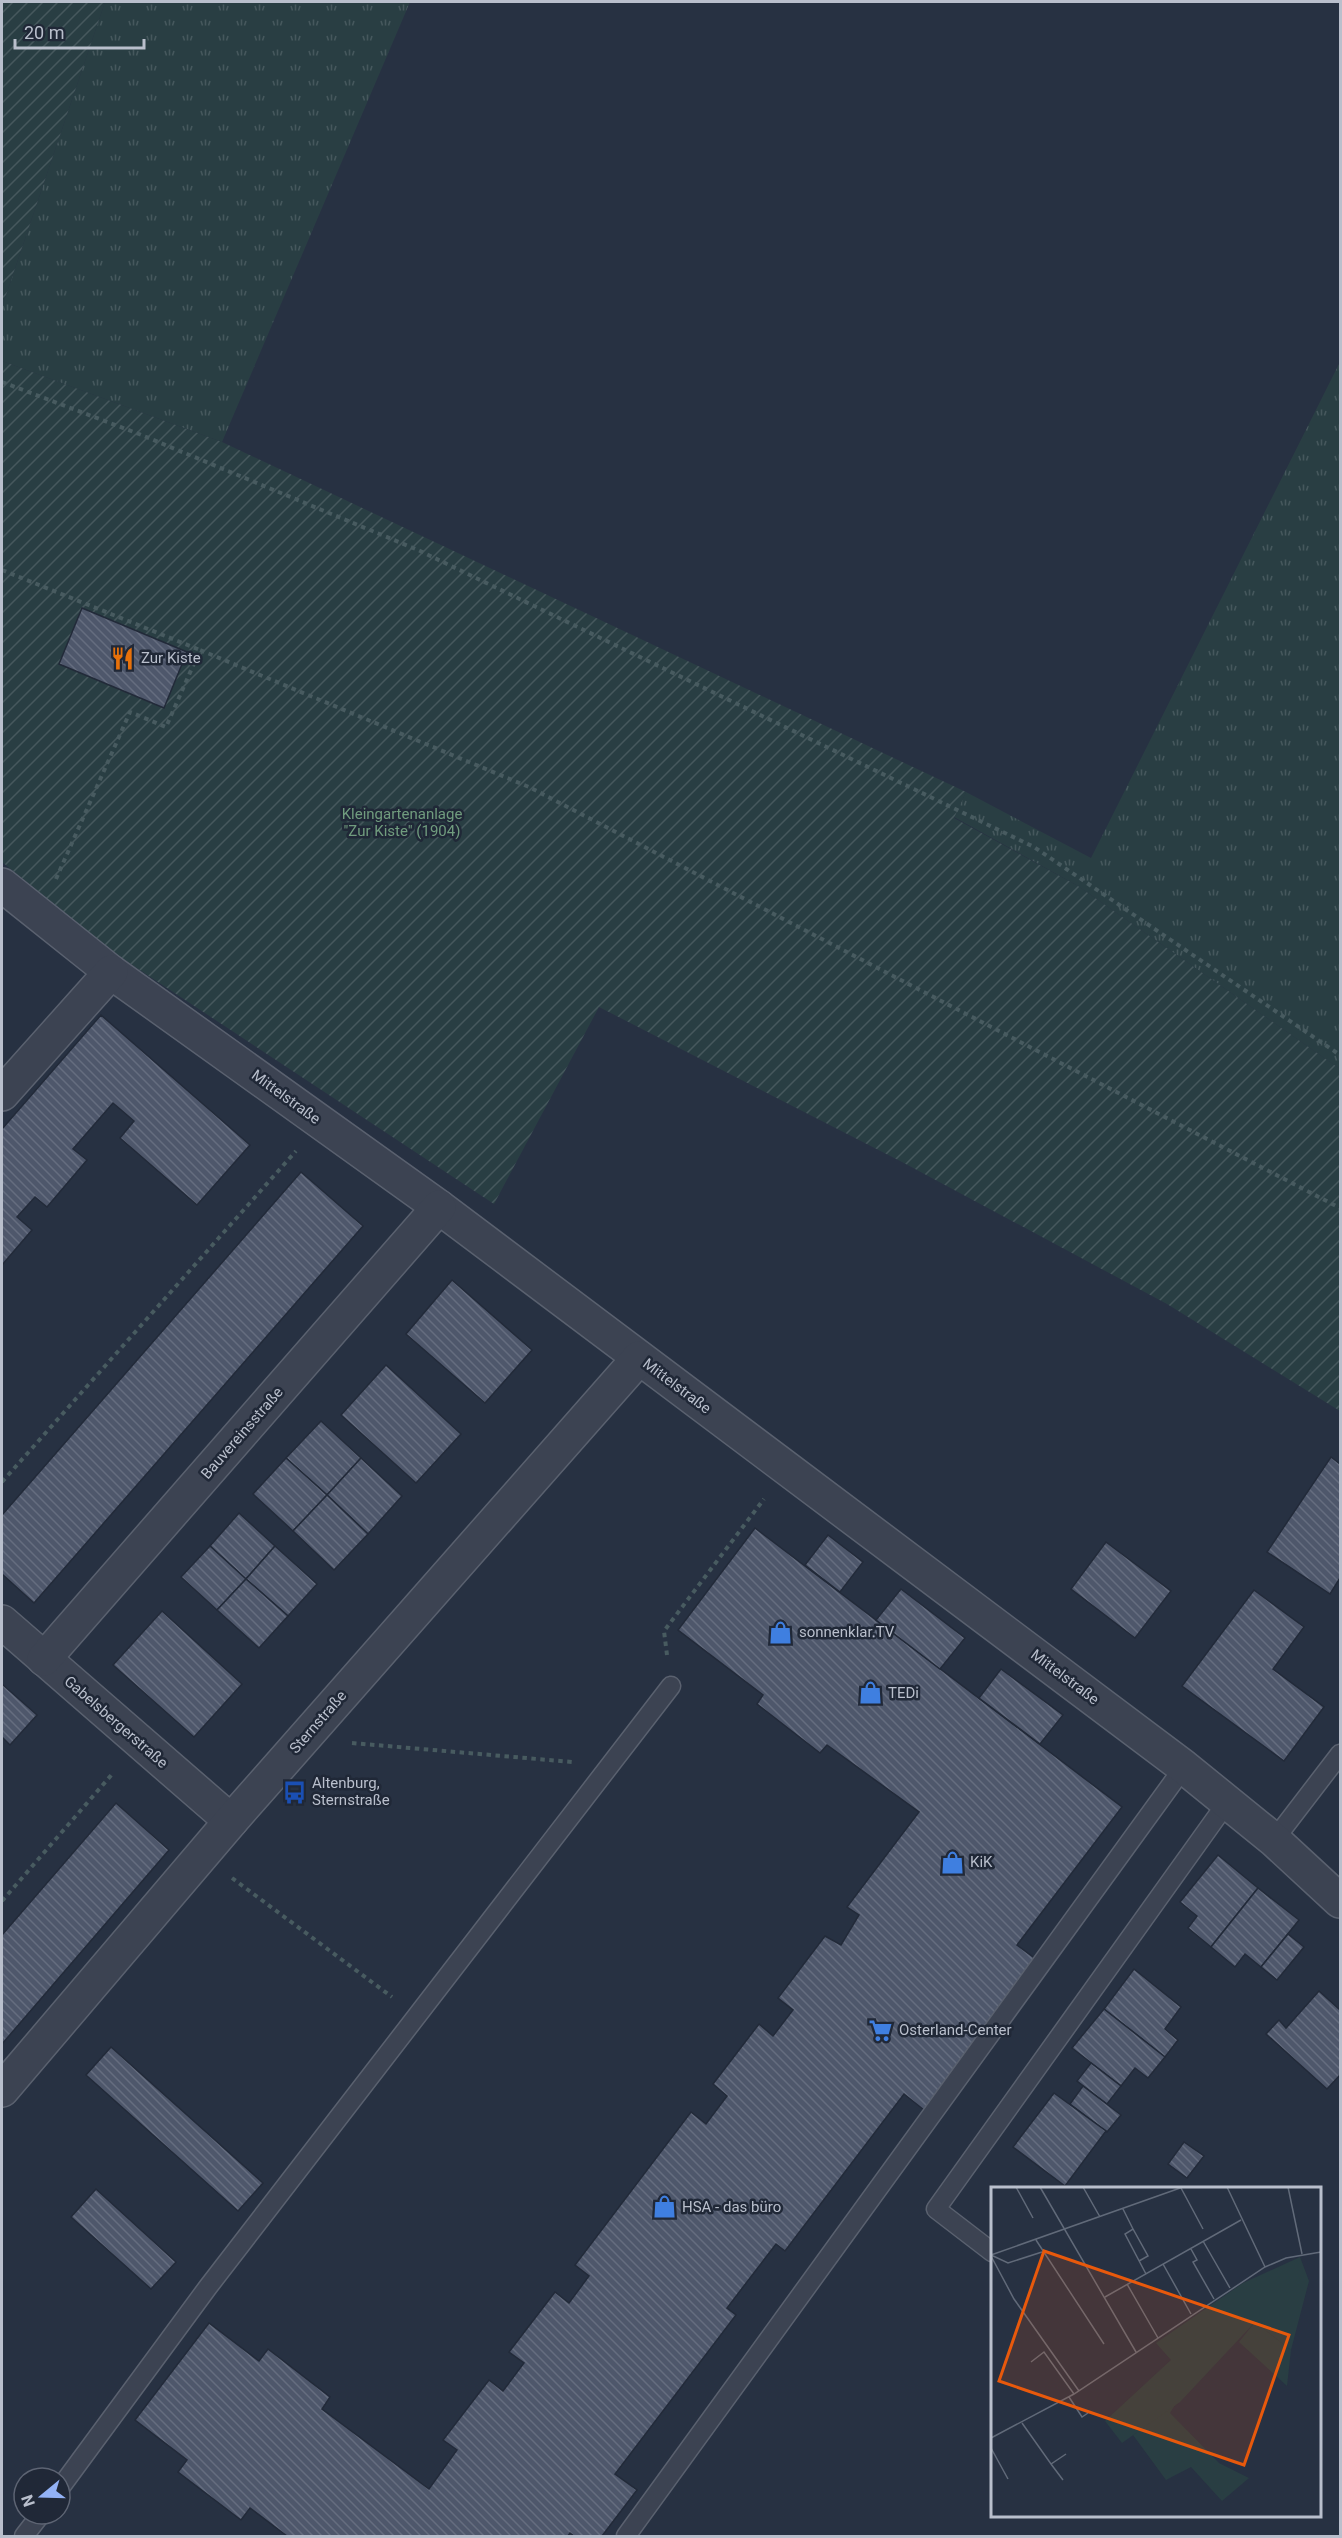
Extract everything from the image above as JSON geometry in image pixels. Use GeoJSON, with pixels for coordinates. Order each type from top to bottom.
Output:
{"type":"FeatureCollection","features":[{"type":"Feature","properties":{"kind":"street","name":"Mittelstraße"},"geometry":{"type":"LineString","coordinates":[[2,885],[111,972],[440,1207],[1184,1767],[1274,1840],[1341,1901]]}},
{"type":"Feature","properties":{"kind":"street"},"geometry":{"type":"LineString","coordinates":[[2,1094],[111,972]]}},
{"type":"Feature","properties":{"kind":"street","name":"Bauvereinsstraße"},"geometry":{"type":"LineString","coordinates":[[44,1659],[440,1207]]}},
{"type":"Feature","properties":{"kind":"street","name":"Sternstraße"},"geometry":{"type":"LineString","coordinates":[[2,2090],[231,1821],[639,1358]]}},
{"type":"Feature","properties":{"kind":"street","name":"Gabelsbergerstraße"},"geometry":{"type":"LineString","coordinates":[[2,1622],[231,1821]]}},
{"type":"Feature","properties":{"kind":"lane"},"geometry":{"type":"LineString","coordinates":[[72,2472],[208,2287],[671,1686]]}},
{"type":"Feature","properties":{"kind":"lane"},"geometry":{"type":"LineString","coordinates":[[1274,1840],[1341,1754]]}},
{"type":"Feature","properties":{"kind":"lane"},"geometry":{"type":"LineString","coordinates":[[626,2536],[1184,1767]]}},
{"type":"Feature","properties":{"kind":"lane"},"geometry":{"type":"LineString","coordinates":[[991,2251],[936,2210],[1228,1801]]}},
{"type":"Feature","properties":{"kind":"path"},"geometry":{"type":"LineString","coordinates":[[2,382],[139,434],[418,550],[1024,842],[1341,1055]]}},
{"type":"Feature","properties":{"kind":"path"},"geometry":{"type":"LineString","coordinates":[[2,570],[529,787],[1341,1208]]}},
{"type":"Feature","properties":{"kind":"path"},"geometry":{"type":"LineString","coordinates":[[41,915],[130,712],[165,727],[200,650]]}},
{"type":"Feature","properties":{"kind":"path"},"geometry":{"type":"LineString","coordinates":[[2,1482],[321,1123]]}},
{"type":"Feature","properties":{"kind":"path"},"geometry":{"type":"LineString","coordinates":[[671,1686],[664,1631],[787,1469]]}},
{"type":"Feature","properties":{"kind":"path"},"geometry":{"type":"LineString","coordinates":[[303,1739],[610,1765]]}},
{"type":"Feature","properties":{"kind":"path"},"geometry":{"type":"LineString","coordinates":[[2,1901],[140,1742]]}},
{"type":"Feature","properties":{"kind":"path"},"geometry":{"type":"LineString","coordinates":[[202,1855],[417,2016]]}},
{"type":"Feature","properties":{"kind":"green space"},"geometry":{"type":"Polygon","coordinates":[[[2,2],[105,2],[2,307],[2,2]]]}},
{"type":"Feature","properties":{"kind":"green space"},"geometry":{"type":"Polygon","coordinates":[[[105,2],[410,2],[222,442],[2,361],[2,307],[105,2]]]}},
{"type":"Feature","properties":{"kind":"green space","name":"Kleingartenanlage \"Zur Kiste\" (1904)"},"geometry":{"type":"Polygon","coordinates":[[[2,361],[222,442],[966,792],[954,818],[1078,886],[1340,1069],[1340,1411],[1167,1304],[902,1162],[599,1007],[494,1204],[114,953],[2,862],[2,361]]]}},
{"type":"Feature","properties":{"kind":"green space"},"geometry":{"type":"Polygon","coordinates":[[[1340,362],[1340,1069],[1078,886],[954,817],[966,792],[1091,858],[1340,362]]]}},
{"type":"Feature","properties":{"kind":"building","name":"Zur Kiste"},"geometry":{"type":"Polygon","coordinates":[[[82,608],[187,652],[164,708],[59,664],[82,608]]]}},
{"type":"Feature","properties":{"kind":"building"},"geometry":{"type":"Polygon","coordinates":[[[101,1015],[250,1145],[197,1205],[120,1138],[134,1121],[113,1103],[73,1149],[87,1160],[47,1207],[35,1197],[17,1217],[32,1230],[2,1265],[2,1129],[101,1015]]]}},
{"type":"Feature","properties":{"kind":"building"},"geometry":{"type":"Polygon","coordinates":[[[301,1172],[363,1226],[34,1603],[2,1574],[2,1515],[301,1172]]]}},
{"type":"Feature","properties":{"kind":"building"},"geometry":{"type":"Polygon","coordinates":[[[452,1280],[532,1350],[485,1403],[406,1334],[452,1280]]]}},
{"type":"Feature","properties":{"kind":"building"},"geometry":{"type":"Polygon","coordinates":[[[386,1365],[461,1434],[416,1483],[341,1415],[386,1365]]]}},
{"type":"Feature","properties":{"kind":"building"},"geometry":{"type":"Polygon","coordinates":[[[321,1421],[361,1458],[327,1495],[286,1458],[321,1421]]]}},
{"type":"Feature","properties":{"kind":"building"},"geometry":{"type":"Polygon","coordinates":[[[1331,1457],[1340,1464],[1340,1578],[1330,1594],[1267,1552],[1331,1457]]]}},
{"type":"Feature","properties":{"kind":"building"},"geometry":{"type":"Polygon","coordinates":[[[286,1458],[327,1495],[293,1531],[253,1494],[286,1458]]]}},
{"type":"Feature","properties":{"kind":"building"},"geometry":{"type":"Polygon","coordinates":[[[361,1458],[402,1496],[368,1534],[327,1495],[361,1458]]]}},
{"type":"Feature","properties":{"kind":"building"},"geometry":{"type":"Polygon","coordinates":[[[327,1495],[368,1534],[334,1570],[293,1531],[327,1495]]]}},
{"type":"Feature","properties":{"kind":"building"},"geometry":{"type":"Polygon","coordinates":[[[239,1513],[275,1546],[246,1579],[210,1546],[239,1513]]]}},
{"type":"Feature","properties":{"kind":"building","name":"Osterland-Center"},"geometry":{"type":"Polygon","coordinates":[[[755,1528],[1122,1807],[1017,1945],[1037,1960],[924,2110],[904,2094],[785,2251],[776,2244],[727,2308],[736,2315],[615,2474],[637,2490],[602,2536],[574,2536],[570,2533],[568,2536],[287,2536],[250,2508],[241,2520],[178,2472],[187,2460],[135,2420],[209,2323],[259,2361],[268,2349],[330,2397],[322,2409],[429,2489],[457,2450],[443,2440],[489,2380],[503,2391],[524,2363],[509,2352],[555,2292],[569,2303],[589,2276],[575,2265],[691,2112],[706,2124],[727,2096],[713,2084],[759,2024],[773,2036],[793,2010],[778,1998],[825,1936],[841,1945],[859,1915],[847,1907],[919,1812],[827,1745],[820,1753],[757,1704],[763,1695],[678,1630],[755,1528]]]}},
{"type":"Feature","properties":{"kind":"building"},"geometry":{"type":"Polygon","coordinates":[[[828,1535],[863,1562],[840,1592],[805,1565],[828,1535]]]}},
{"type":"Feature","properties":{"kind":"building"},"geometry":{"type":"Polygon","coordinates":[[[1106,1542],[1171,1591],[1135,1638],[1071,1589],[1106,1542]]]}},
{"type":"Feature","properties":{"kind":"building"},"geometry":{"type":"Polygon","coordinates":[[[210,1546],[246,1579],[217,1610],[181,1577],[210,1546]]]}},
{"type":"Feature","properties":{"kind":"building"},"geometry":{"type":"Polygon","coordinates":[[[275,1546],[317,1584],[288,1616],[246,1579],[275,1546]]]}},
{"type":"Feature","properties":{"kind":"building"},"geometry":{"type":"Polygon","coordinates":[[[246,1579],[288,1616],[259,1648],[217,1610],[246,1579]]]}},
{"type":"Feature","properties":{"kind":"building"},"geometry":{"type":"Polygon","coordinates":[[[901,1589],[965,1638],[940,1669],[876,1620],[901,1589]]]}},
{"type":"Feature","properties":{"kind":"building"},"geometry":{"type":"Polygon","coordinates":[[[1254,1590],[1304,1627],[1273,1669],[1324,1707],[1284,1761],[1182,1686],[1254,1590]]]}},
{"type":"Feature","properties":{"kind":"building"},"geometry":{"type":"Polygon","coordinates":[[[162,1611],[242,1684],[194,1737],[113,1665],[162,1611]]]}},
{"type":"Feature","properties":{"kind":"building"},"geometry":{"type":"Polygon","coordinates":[[[1001,1669],[1063,1715],[1040,1744],[979,1698],[1001,1669]]]}},
{"type":"Feature","properties":{"kind":"building"},"geometry":{"type":"Polygon","coordinates":[[[2,1684],[37,1715],[10,1745],[2,1737],[2,1684]]]}},
{"type":"Feature","properties":{"kind":"building"},"geometry":{"type":"Polygon","coordinates":[[[116,1803],[169,1850],[2,2044],[2,1935],[116,1803]]]}},
{"type":"Feature","properties":{"kind":"building"},"geometry":{"type":"Polygon","coordinates":[[[1218,1855],[1258,1888],[1211,1947],[1188,1928],[1197,1916],[1180,1902],[1218,1855]]]}},
{"type":"Feature","properties":{"kind":"building"},"geometry":{"type":"Polygon","coordinates":[[[1258,1888],[1299,1920],[1261,1967],[1245,1954],[1235,1967],[1211,1947],[1258,1888]]]}},
{"type":"Feature","properties":{"kind":"building"},"geometry":{"type":"Polygon","coordinates":[[[1288,1934],[1304,1947],[1277,1980],[1261,1967],[1288,1934]]]}},
{"type":"Feature","properties":{"kind":"building"},"geometry":{"type":"Polygon","coordinates":[[[1134,1969],[1181,2007],[1165,2029],[1178,2040],[1165,2057],[1104,2009],[1134,1969]]]}},
{"type":"Feature","properties":{"kind":"building"},"geometry":{"type":"Polygon","coordinates":[[[1319,1991],[1340,2010],[1340,2075],[1327,2089],[1266,2034],[1279,2020],[1286,2028],[1319,1991]]]}},
{"type":"Feature","properties":{"kind":"building"},"geometry":{"type":"Polygon","coordinates":[[[1104,2009],[1165,2057],[1148,2078],[1135,2068],[1121,2086],[1072,2048],[1104,2009]]]}},
{"type":"Feature","properties":{"kind":"building"},"geometry":{"type":"Polygon","coordinates":[[[111,2047],[263,2183],[238,2211],[86,2075],[111,2047]]]}},
{"type":"Feature","properties":{"kind":"building"},"geometry":{"type":"Polygon","coordinates":[[[1091,2063],[1121,2086],[1107,2104],[1077,2081],[1091,2063]]]}},
{"type":"Feature","properties":{"kind":"building"},"geometry":{"type":"Polygon","coordinates":[[[1083,2086],[1121,2115],[1107,2132],[1070,2104],[1083,2086]]]}},
{"type":"Feature","properties":{"kind":"building"},"geometry":{"type":"Polygon","coordinates":[[[1054,2093],[1106,2131],[1065,2186],[1013,2147],[1054,2093]]]}},
{"type":"Feature","properties":{"kind":"building"},"geometry":{"type":"Polygon","coordinates":[[[1184,2142],[1204,2156],[1187,2178],[1168,2164],[1184,2142]]]}},
{"type":"Feature","properties":{"kind":"building"},"geometry":{"type":"Polygon","coordinates":[[[96,2189],[176,2262],[151,2289],[71,2217],[96,2189]]]}},
{"type":"Feature","properties":{"kind":"place","name":"Zur Kiste"},"geometry":{"type":"Point","coordinates":[123,658]}},
{"type":"Feature","properties":{"kind":"place","name":"sonnenklar.TV"},"geometry":{"type":"Point","coordinates":[781,1632]}},
{"type":"Feature","properties":{"kind":"place","name":"TEDi"},"geometry":{"type":"Point","coordinates":[870,1693]}},
{"type":"Feature","properties":{"kind":"place","name":"Altenburg, Sternstraße"},"geometry":{"type":"Point","coordinates":[294,1792]}},
{"type":"Feature","properties":{"kind":"place","name":"KiK"},"geometry":{"type":"Point","coordinates":[952,1862]}},
{"type":"Feature","properties":{"kind":"place","name":"Osterland-Center"},"geometry":{"type":"Point","coordinates":[881,2030]}},
{"type":"Feature","properties":{"kind":"place","name":"HSA - das büro"},"geometry":{"type":"Point","coordinates":[664,2207]}}]}
